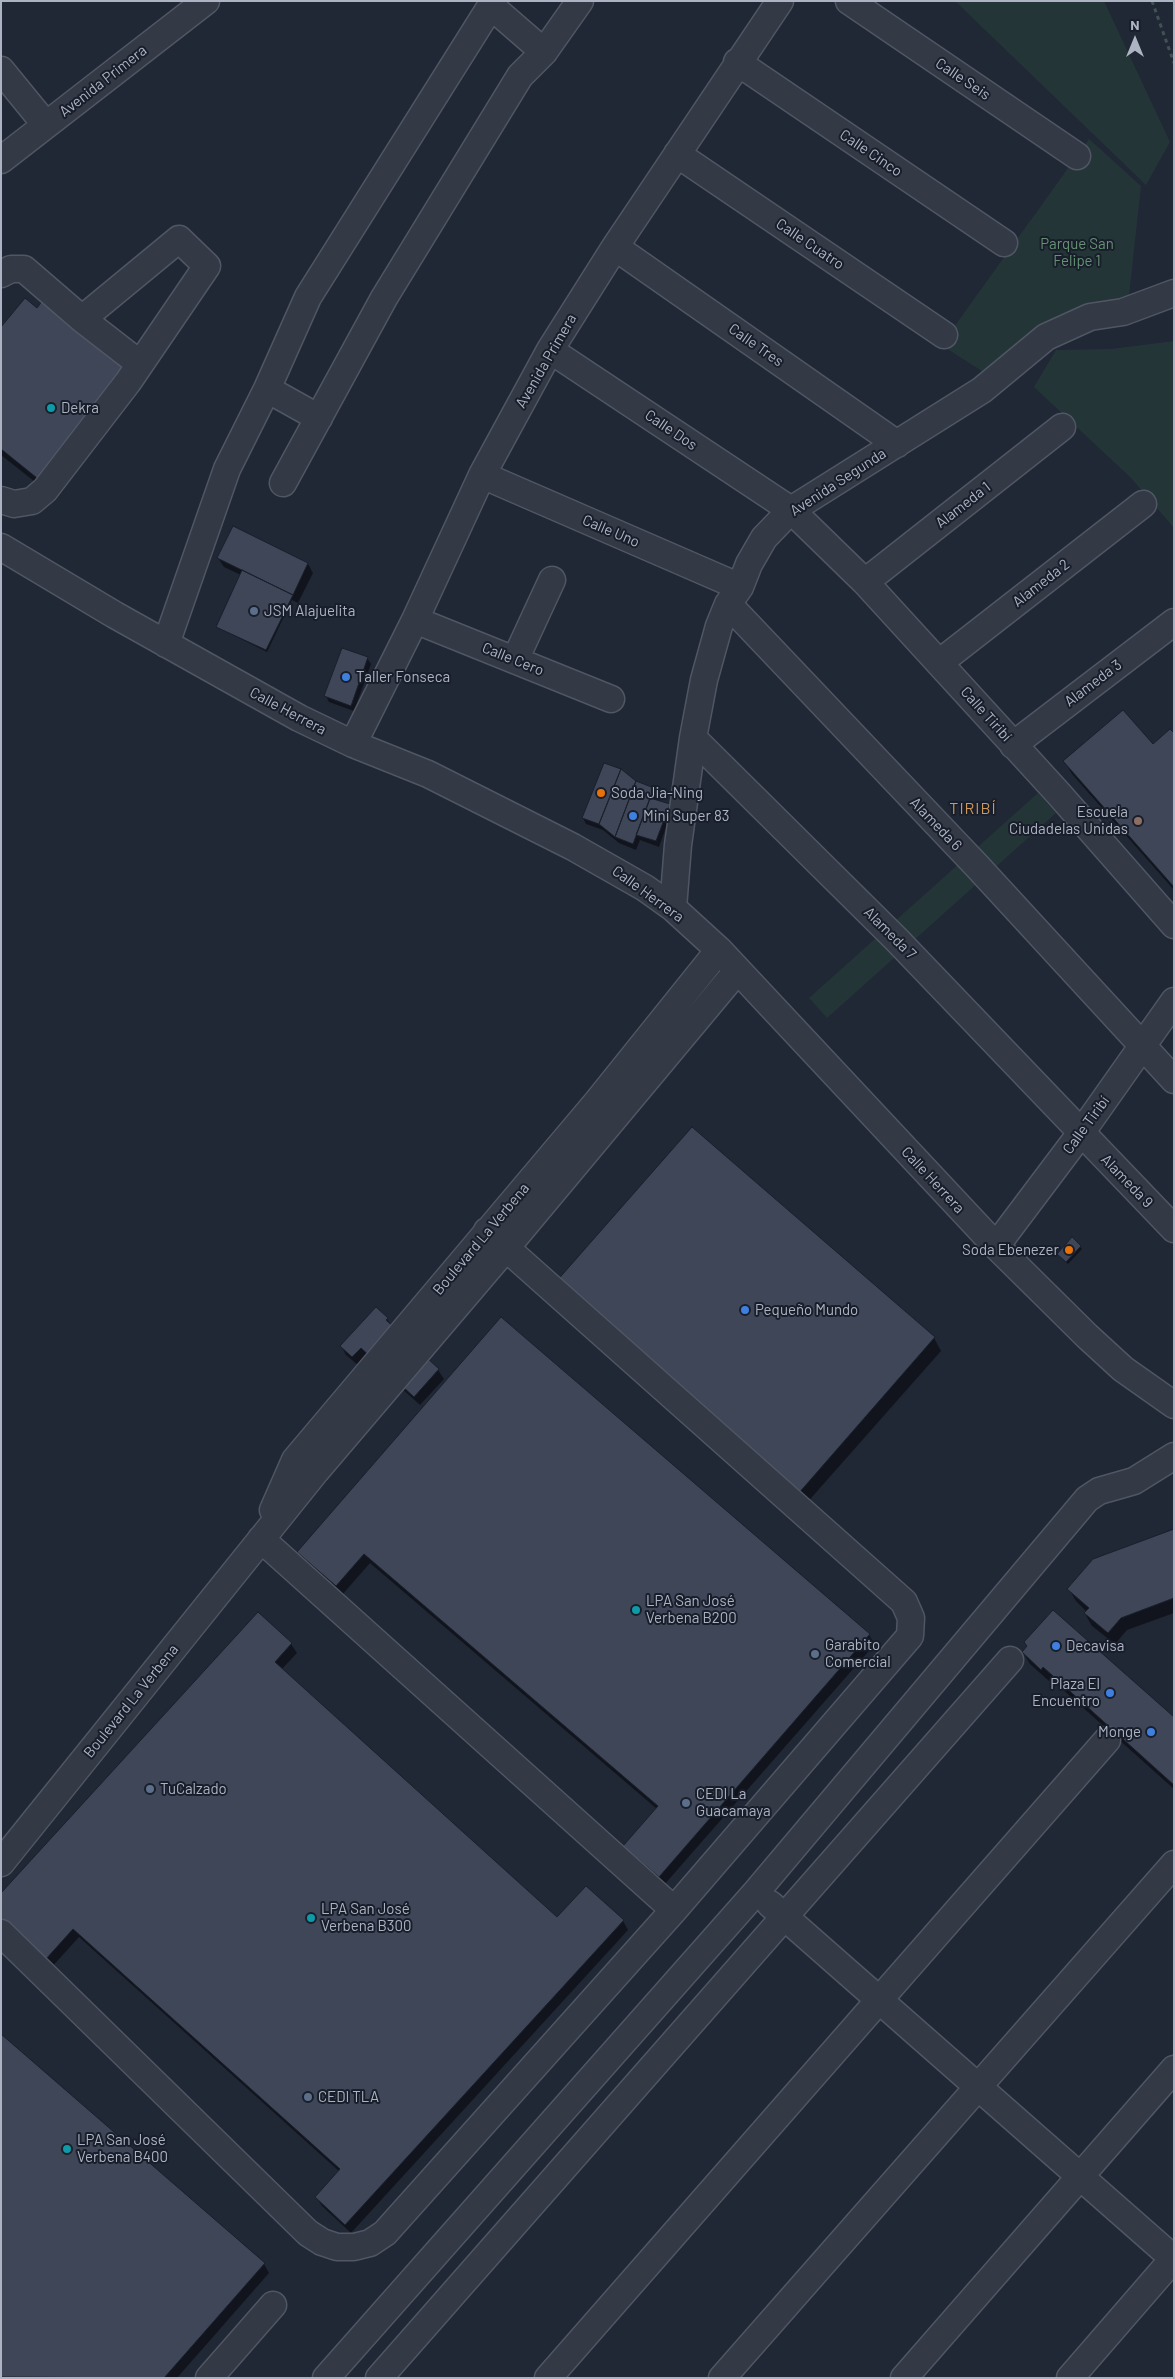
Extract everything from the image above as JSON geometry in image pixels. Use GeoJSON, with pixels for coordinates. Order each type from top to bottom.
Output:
{"type":"FeatureCollection","features":[{"type":"Feature","properties":{"kind":"street","name":"Avenida Primera"},"geometry":{"type":"LineString","coordinates":[[1,160],[206,1]]}},
{"type":"Feature","properties":{"kind":"street"},"geometry":{"type":"LineString","coordinates":[[283,483],[384,298],[520,76],[544,52],[580,1]]}},
{"type":"Feature","properties":{"kind":"street","name":"Avenida Primera"},"geometry":{"type":"LineString","coordinates":[[353,744],[415,620],[482,475],[550,350],[614,247],[737,62],[780,1]]}},
{"type":"Feature","properties":{"kind":"street","name":"Calle Seis"},"geometry":{"type":"LineString","coordinates":[[849,1],[1077,156]]}},
{"type":"Feature","properties":{"kind":"street"},"geometry":{"type":"LineString","coordinates":[[166,644],[226,469],[267,389],[308,297],[492,4],[544,52]]}},
{"type":"Feature","properties":{"kind":"street","name":"Calle Cinco"},"geometry":{"type":"LineString","coordinates":[[737,62],[1004,243]]}},
{"type":"Feature","properties":{"kind":"street"},"geometry":{"type":"LineString","coordinates":[[1,70],[46,125]]}},
{"type":"Feature","properties":{"kind":"street","name":"Calle Cuatro"},"geometry":{"type":"LineString","coordinates":[[677,154],[944,335]]}},
{"type":"Feature","properties":{"kind":"street"},"geometry":{"type":"LineString","coordinates":[[1,500],[14,504],[32,501],[45,490],[140,364],[207,266],[179,239],[82,319]]}},
{"type":"Feature","properties":{"kind":"street","name":"Calle Tres"},"geometry":{"type":"LineString","coordinates":[[614,247],[897,444]]}},
{"type":"Feature","properties":{"kind":"street"},"geometry":{"type":"LineString","coordinates":[[1,274],[11,269],[24,269],[82,319],[140,364]]}},
{"type":"Feature","properties":{"kind":"street","name":"Avenida Segunda"},"geometry":{"type":"LineString","coordinates":[[673,908],[678,845],[693,738],[704,680],[719,626],[749,564],[764,538],[791,510],[982,390],[1046,337],[1090,317],[1123,312],[1174,293]]}},
{"type":"Feature","properties":{"kind":"street","name":"Calle Dos"},"geometry":{"type":"LineString","coordinates":[[550,350],[791,510]]}},
{"type":"Feature","properties":{"kind":"street"},"geometry":{"type":"LineString","coordinates":[[267,389],[319,418]]}},
{"type":"Feature","properties":{"kind":"street","name":"Alameda 1"},"geometry":{"type":"LineString","coordinates":[[865,582],[1062,427]]}},
{"type":"Feature","properties":{"kind":"street","name":"Calle Uno"},"geometry":{"type":"LineString","coordinates":[[482,475],[734,595]]}},
{"type":"Feature","properties":{"kind":"street","name":"Alameda 2"},"geometry":{"type":"LineString","coordinates":[[939,663],[1143,504]]}},
{"type":"Feature","properties":{"kind":"street","name":"Calle Tiribí"},"geometry":{"type":"LineString","coordinates":[[791,510],[865,582],[1013,744],[1174,925]]}},
{"type":"Feature","properties":{"kind":"street","name":"Calle Herrera"},"geometry":{"type":"LineString","coordinates":[[1,548],[166,644],[299,718],[353,744],[428,774],[613,867],[673,908],[719,950],[996,1246],[1123,1369],[1174,1405]]}},
{"type":"Feature","properties":{"kind":"street"},"geometry":{"type":"LineString","coordinates":[[515,660],[552,580]]}},
{"type":"Feature","properties":{"kind":"street","name":"Alameda 6"},"geometry":{"type":"LineString","coordinates":[[734,595],[977,866],[1174,1080]]}},
{"type":"Feature","properties":{"kind":"street","name":"Calle Cero"},"geometry":{"type":"LineString","coordinates":[[415,620],[611,699]]}},
{"type":"Feature","properties":{"kind":"street","name":"Alameda 3"},"geometry":{"type":"LineString","coordinates":[[1013,744],[1174,622]]}},
{"type":"Feature","properties":{"kind":"street","name":"Alameda 7"},"geometry":{"type":"LineString","coordinates":[[693,738],[897,940],[1081,1133]]}},
{"type":"Feature","properties":{"kind":"street","name":"Boulevard La Verbena"},"geometry":{"type":"LineString","coordinates":[[1,1863],[261,1539],[505,1249],[719,950]]}},
{"type":"Feature","properties":{"kind":"street","name":"Boulevard La Verbena"},"geometry":{"type":"LineString","coordinates":[[261,1539],[295,1460],[487,1231],[607,1109],[737,971]]}},
{"type":"Feature","properties":{"kind":"street","name":"Calle Tiribí"},"geometry":{"type":"LineString","coordinates":[[996,1246],[1081,1133],[1174,1001]]}},
{"type":"Feature","properties":{"kind":"street","name":"Alameda 9"},"geometry":{"type":"LineString","coordinates":[[1081,1133],[1174,1229]]}},
{"type":"Feature","properties":{"kind":"street"},"geometry":{"type":"LineString","coordinates":[[1,1932],[308,2233],[322,2242],[337,2248],[354,2247],[370,2243],[385,2234],[674,1910],[910,1636],[911,1618],[904,1602],[487,1231]]}},
{"type":"Feature","properties":{"kind":"street"},"geometry":{"type":"LineString","coordinates":[[326,2378],[756,1892],[1087,1499],[1099,1491],[1134,1481],[1171,1456]]}},
{"type":"Feature","properties":{"kind":"street"},"geometry":{"type":"LineString","coordinates":[[261,1539],[674,1910]]}},
{"type":"Feature","properties":{"kind":"street"},"geometry":{"type":"LineString","coordinates":[[379,2378],[783,1916],[1010,1660]]}},
{"type":"Feature","properties":{"kind":"street"},"geometry":{"type":"LineString","coordinates":[[548,2378],[877,2000],[1107,1740]]}},
{"type":"Feature","properties":{"kind":"street"},"geometry":{"type":"LineString","coordinates":[[722,2378],[1174,1864]]}},
{"type":"Feature","properties":{"kind":"street"},"geometry":{"type":"LineString","coordinates":[[756,1892],[1174,2259],[1070,2378]]}},
{"type":"Feature","properties":{"kind":"street"},"geometry":{"type":"LineString","coordinates":[[904,2378],[1174,2069]]}},
{"type":"Feature","properties":{"kind":"street"},"geometry":{"type":"LineString","coordinates":[[209,2378],[273,2305]]}},
{"type":"Feature","properties":{"kind":"path"},"geometry":{"type":"LineString","coordinates":[[1152,1],[1174,63]]}},
{"type":"Feature","properties":{"kind":"green space"},"geometry":{"type":"Polygon","coordinates":[[[955,1],[1104,1],[1170,142],[1146,185],[955,1]]]}},
{"type":"Feature","properties":{"kind":"green space","name":"Parque San Felipe 1"},"geometry":{"type":"Polygon","coordinates":[[[1089,139],[1141,186],[1129,296],[1073,312],[985,373],[941,345],[1089,139]]]}},
{"type":"Feature","properties":{"kind":"green space"},"geometry":{"type":"Polygon","coordinates":[[[1174,341],[1174,528],[1131,478],[1034,387],[1056,350],[1111,349],[1174,341]]]}},
{"type":"Feature","properties":{"kind":"green space"},"geometry":{"type":"Polygon","coordinates":[[[1038,793],[1056,813],[827,1018],[809,998],[1038,793]]]}},
{"type":"Feature","properties":{"kind":"building","name":"Dekra"},"geometry":{"type":"Polygon","coordinates":[[[45,297],[134,367],[42,482],[1,449],[1,327],[25,298],[37,308],[45,297]]]}},
{"type":"Feature","properties":{"kind":"building"},"geometry":{"type":"Polygon","coordinates":[[[233,526],[308,563],[293,595],[217,558],[233,526]]]}},
{"type":"Feature","properties":{"kind":"building","name":"JSM Alajuelita"},"geometry":{"type":"Polygon","coordinates":[[[242,570],[293,595],[266,650],[216,627],[242,570]]]}},
{"type":"Feature","properties":{"kind":"building","name":"Taller Fonseca"},"geometry":{"type":"Polygon","coordinates":[[[342,648],[368,657],[351,706],[324,696],[342,648]]]}},
{"type":"Feature","properties":{"kind":"building"},"geometry":{"type":"Polygon","coordinates":[[[1123,710],[1153,744],[1170,729],[1174,733],[1174,887],[1063,761],[1123,710]]]}},
{"type":"Feature","properties":{"kind":"building","name":"Soda Jia-Ning"},"geometry":{"type":"Polygon","coordinates":[[[604,763],[621,769],[599,824],[582,818],[604,763]]]}},
{"type":"Feature","properties":{"kind":"building"},"geometry":{"type":"Polygon","coordinates":[[[621,769],[636,781],[615,837],[599,824],[621,769]]]}},
{"type":"Feature","properties":{"kind":"building","name":"Mini Super 83"},"geometry":{"type":"Polygon","coordinates":[[[636,781],[654,788],[633,844],[615,837],[636,781]]]}},
{"type":"Feature","properties":{"kind":"building"},"geometry":{"type":"Polygon","coordinates":[[[650,798],[670,804],[656,841],[636,835],[650,798]]]}},
{"type":"Feature","properties":{"kind":"building","name":"Pequeño Mundo"},"geometry":{"type":"Polygon","coordinates":[[[692,1127],[935,1337],[798,1494],[555,1283],[692,1127]]]}},
{"type":"Feature","properties":{"kind":"building","name":"Soda Ebenezer"},"geometry":{"type":"Polygon","coordinates":[[[1072,1237],[1081,1246],[1066,1262],[1057,1254],[1072,1237]]]}},
{"type":"Feature","properties":{"kind":"building"},"geometry":{"type":"Polygon","coordinates":[[[376,1307],[388,1318],[386,1320],[439,1369],[414,1397],[361,1348],[352,1357],[340,1346],[376,1307]]]}},
{"type":"Feature","properties":{"kind":"building","name":"LPA San José Verbena B200"},"geometry":{"type":"Polygon","coordinates":[[[501,1317],[870,1634],[659,1877],[623,1846],[658,1806],[364,1554],[336,1586],[297,1552],[501,1317]]]}},
{"type":"Feature","properties":{"kind":"building","name":"Plaza El Encuentro"},"geometry":{"type":"Polygon","coordinates":[[[1174,1529],[1174,1598],[1121,1618],[1108,1633],[1084,1613],[1089,1608],[1067,1589],[1093,1559],[1174,1529]]]}},
{"type":"Feature","properties":{"kind":"building","name":"Plaza El Encuentro"},"geometry":{"type":"Polygon","coordinates":[[[1053,1610],[1174,1717],[1174,1785],[1043,1667],[1041,1670],[1022,1652],[1027,1646],[1024,1642],[1053,1610]]]}},
{"type":"Feature","properties":{"kind":"building","name":"LPA San José Verbena B300"},"geometry":{"type":"Polygon","coordinates":[[[258,1612],[292,1643],[275,1662],[557,1917],[586,1886],[624,1920],[345,2225],[315,2197],[340,2169],[73,1929],[46,1959],[1,1919],[1,1893],[258,1612]]]}},
{"type":"Feature","properties":{"kind":"building","name":"LPA San José Verbena B400"},"geometry":{"type":"Polygon","coordinates":[[[1,2034],[265,2263],[164,2378],[1,2377],[1,2034]]]}},
{"type":"Feature","properties":{"kind":"place","name":"Dekra"},"geometry":{"type":"Point","coordinates":[51,408]}},
{"type":"Feature","properties":{"kind":"place","name":"JSM Alajuelita"},"geometry":{"type":"Point","coordinates":[254,611]}},
{"type":"Feature","properties":{"kind":"place","name":"Taller Fonseca"},"geometry":{"type":"Point","coordinates":[346,677]}},
{"type":"Feature","properties":{"kind":"place","name":"Soda Jia-Ning"},"geometry":{"type":"Point","coordinates":[601,793]}},
{"type":"Feature","properties":{"kind":"place","name":"Mini Super 83"},"geometry":{"type":"Point","coordinates":[633,816]}},
{"type":"Feature","properties":{"kind":"place","name":"Escuela Ciudadelas Unidas"},"geometry":{"type":"Point","coordinates":[1138,821]}},
{"type":"Feature","properties":{"kind":"place","name":"Soda Ebenezer"},"geometry":{"type":"Point","coordinates":[1069,1250]}},
{"type":"Feature","properties":{"kind":"place","name":"Pequeño Mundo"},"geometry":{"type":"Point","coordinates":[745,1310]}},
{"type":"Feature","properties":{"kind":"place","name":"LPA San José Verbena B200"},"geometry":{"type":"Point","coordinates":[636,1610]}},
{"type":"Feature","properties":{"kind":"place","name":"Decavisa"},"geometry":{"type":"Point","coordinates":[1056,1646]}},
{"type":"Feature","properties":{"kind":"place","name":"Garabito Comercial"},"geometry":{"type":"Point","coordinates":[815,1654]}},
{"type":"Feature","properties":{"kind":"place","name":"Plaza El Encuentro"},"geometry":{"type":"Point","coordinates":[1110,1693]}},
{"type":"Feature","properties":{"kind":"place","name":"Monge"},"geometry":{"type":"Point","coordinates":[1151,1732]}},
{"type":"Feature","properties":{"kind":"place","name":"TuCalzado"},"geometry":{"type":"Point","coordinates":[150,1789]}},
{"type":"Feature","properties":{"kind":"place","name":"CEDI La Guacamaya"},"geometry":{"type":"Point","coordinates":[686,1803]}},
{"type":"Feature","properties":{"kind":"place","name":"LPA San José Verbena B300"},"geometry":{"type":"Point","coordinates":[311,1918]}},
{"type":"Feature","properties":{"kind":"place","name":"CEDI TLA"},"geometry":{"type":"Point","coordinates":[308,2097]}},
{"type":"Feature","properties":{"kind":"place","name":"LPA San José Verbena B400"},"geometry":{"type":"Point","coordinates":[67,2149]}},
{"type":"Feature","properties":{"kind":"district","name":"TIRIBÍ"},"geometry":{"type":"Point","coordinates":[973,809]}}]}
